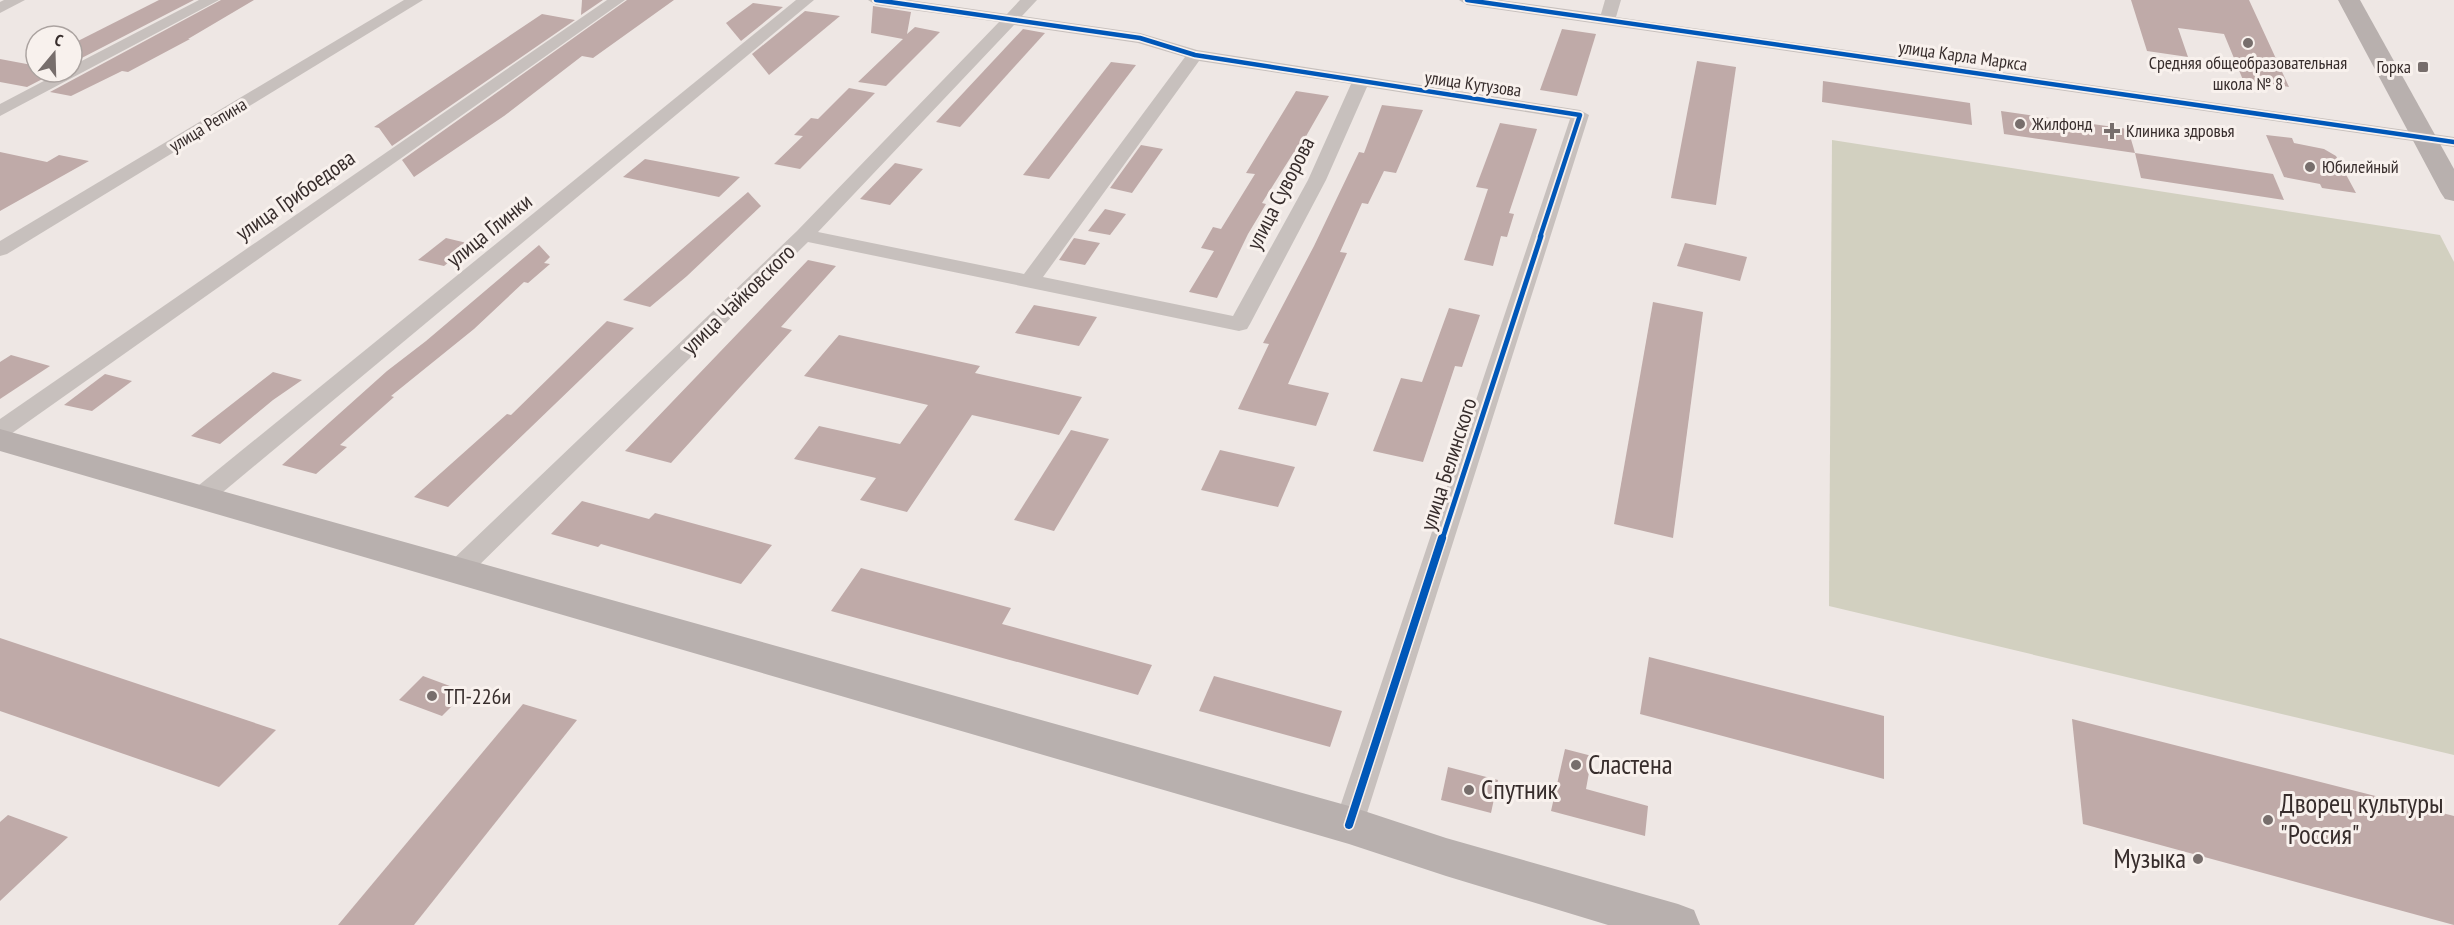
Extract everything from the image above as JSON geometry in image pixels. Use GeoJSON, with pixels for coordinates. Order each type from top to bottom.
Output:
{"type":"FeatureCollection","features":[{"type":"Feature","properties":{"kind":"main road"},"geometry":{"type":"LineString","coordinates":[[2349,0],[2454,193]]}},
{"type":"Feature","properties":{"kind":"main road"},"geometry":{"type":"LineString","coordinates":[[0,440],[1349,825],[1446,857],[1678,925]]}},
{"type":"Feature","properties":{"kind":"street"},"geometry":{"type":"LineString","coordinates":[[0,8],[17,0]]}},
{"type":"Feature","properties":{"kind":"street"},"geometry":{"type":"LineString","coordinates":[[0,111],[211,0]]}},
{"type":"Feature","properties":{"kind":"street","name":"улица Репина"},"geometry":{"type":"LineString","coordinates":[[0,250],[415,0]]}},
{"type":"Feature","properties":{"kind":"street","name":"улица Грибоедова"},"geometry":{"type":"LineString","coordinates":[[0,430],[617,0]]}},
{"type":"Feature","properties":{"kind":"street","name":"улица Глинки"},"geometry":{"type":"LineString","coordinates":[[202,496],[806,0]]}},
{"type":"Feature","properties":{"kind":"street","name":"улица Кутузова"},"geometry":{"type":"LineString","coordinates":[[876,0],[1140,38],[1195,55],[1360,83],[1580,115]]}},
{"type":"Feature","properties":{"kind":"street","name":"улица Чайковского"},"geometry":{"type":"LineString","coordinates":[[457,571],[804,235],[1029,0]]}},
{"type":"Feature","properties":{"kind":"street","name":"улица Карла Маркса"},"geometry":{"type":"LineString","coordinates":[[1467,0],[2454,142]]}},
{"type":"Feature","properties":{"kind":"street"},"geometry":{"type":"LineString","coordinates":[[1607,20],[1613,0]]}},
{"type":"Feature","properties":{"kind":"street"},"geometry":{"type":"LineString","coordinates":[[804,235],[1031,279],[1195,55]]}},
{"type":"Feature","properties":{"kind":"street","name":"улица Суворова"},"geometry":{"type":"LineString","coordinates":[[1031,279],[1239,324],[1317,180],[1360,83]]}},
{"type":"Feature","properties":{"kind":"street","name":"улица Белинского"},"geometry":{"type":"LineString","coordinates":[[1349,825],[1580,115]]}},
{"type":"Feature","properties":{"kind":"shaded area"},"geometry":{"type":"Polygon","coordinates":[[[1832,140],[2440,235],[2454,262],[2454,755],[1829,606],[1832,140]]]}},
{"type":"Feature","properties":{"kind":"building"},"geometry":{"type":"Polygon","coordinates":[[[159,0],[194,0],[84,57],[84,38],[159,0]]]}},
{"type":"Feature","properties":{"kind":"building"},"geometry":{"type":"Polygon","coordinates":[[[221,0],[254,0],[188,39],[190,39],[128,72],[122,71],[71,96],[50,92],[65,84],[84,84],[84,74],[221,0]]]}},
{"type":"Feature","properties":{"kind":"building"},"geometry":{"type":"Polygon","coordinates":[[[582,0],[603,0],[581,15],[582,0]]]}},
{"type":"Feature","properties":{"kind":"building"},"geometry":{"type":"Polygon","coordinates":[[[627,0],[674,0],[593,58],[582,56],[504,116],[414,177],[402,160],[627,0]]]}},
{"type":"Feature","properties":{"kind":"building","name":"Средняя общеобразовательная школа № 8"},"geometry":{"type":"Polygon","coordinates":[[[2131,0],[2249,0],[2289,87],[2243,80],[2224,34],[2178,28],[2188,57],[2147,51],[2131,0]]]}},
{"type":"Feature","properties":{"kind":"building"},"geometry":{"type":"Polygon","coordinates":[[[753,3],[783,7],[741,41],[726,23],[753,3]]]}},
{"type":"Feature","properties":{"kind":"building"},"geometry":{"type":"Polygon","coordinates":[[[873,6],[911,12],[907,34],[915,27],[940,32],[886,86],[858,82],[903,39],[871,33],[873,6]]]}},
{"type":"Feature","properties":{"kind":"building"},"geometry":{"type":"Polygon","coordinates":[[[805,11],[840,16],[769,75],[752,54],[805,11]]]}},
{"type":"Feature","properties":{"kind":"building"},"geometry":{"type":"Polygon","coordinates":[[[542,14],[575,20],[392,146],[379,128],[374,127],[542,14]]]}},
{"type":"Feature","properties":{"kind":"building"},"geometry":{"type":"Polygon","coordinates":[[[1023,29],[1045,33],[960,127],[936,122],[1023,29]]]}},
{"type":"Feature","properties":{"kind":"building"},"geometry":{"type":"Polygon","coordinates":[[[1562,29],[1596,34],[1577,96],[1540,90],[1562,29]]]}},
{"type":"Feature","properties":{"kind":"building"},"geometry":{"type":"Polygon","coordinates":[[[0,59],[24,64],[24,84],[33,84],[27,87],[0,82],[0,59]]]}},
{"type":"Feature","properties":{"kind":"building"},"geometry":{"type":"Polygon","coordinates":[[[1697,61],[1736,67],[1716,205],[1671,198],[1697,61]]]}},
{"type":"Feature","properties":{"kind":"building"},"geometry":{"type":"Polygon","coordinates":[[[1111,62],[1136,65],[1049,179],[1023,175],[1111,62]]]}},
{"type":"Feature","properties":{"kind":"building"},"geometry":{"type":"Polygon","coordinates":[[[1823,81],[1970,103],[1972,125],[1822,102],[1823,81]]]}},
{"type":"Feature","properties":{"kind":"building"},"geometry":{"type":"Polygon","coordinates":[[[849,88],[875,93],[800,169],[774,164],[803,136],[794,135],[811,118],[818,119],[849,88]]]}},
{"type":"Feature","properties":{"kind":"building"},"geometry":{"type":"Polygon","coordinates":[[[1296,91],[1329,96],[1297,152],[1294,152],[1262,203],[1266,204],[1248,234],[1217,298],[1189,292],[1214,251],[1201,248],[1213,227],[1221,229],[1255,174],[1246,173],[1296,91]]]}},
{"type":"Feature","properties":{"kind":"building"},"geometry":{"type":"Polygon","coordinates":[[[1382,105],[1423,110],[1396,173],[1384,171],[1368,204],[1362,203],[1340,252],[1347,253],[1288,384],[1329,393],[1316,426],[1238,409],[1269,344],[1263,343],[1314,246],[1359,152],[1364,153],[1382,105]]]}},
{"type":"Feature","properties":{"kind":"building"},"geometry":{"type":"Polygon","coordinates":[[[2001,111],[2128,129],[2135,153],[2004,134],[2001,111]]]}},
{"type":"Feature","properties":{"kind":"building"},"geometry":{"type":"Polygon","coordinates":[[[1500,123],[1537,129],[1509,213],[1514,214],[1507,237],[1501,236],[1493,266],[1464,260],[1488,189],[1476,187],[1500,123]]]}},
{"type":"Feature","properties":{"kind":"building","name":"Юбилейный"},"geometry":{"type":"Polygon","coordinates":[[[2266,135],[2292,138],[2294,143],[2324,149],[2336,156],[2356,193],[2322,188],[2320,184],[2284,177],[2266,135]]]}},
{"type":"Feature","properties":{"kind":"building"},"geometry":{"type":"Polygon","coordinates":[[[1141,145],[1163,149],[1132,193],[1110,188],[1141,145]]]}},
{"type":"Feature","properties":{"kind":"building"},"geometry":{"type":"Polygon","coordinates":[[[0,152],[47,162],[59,155],[89,161],[0,211],[0,152]]]}},
{"type":"Feature","properties":{"kind":"building"},"geometry":{"type":"Polygon","coordinates":[[[2135,153],[2273,174],[2284,200],[2141,178],[2135,153]]]}},
{"type":"Feature","properties":{"kind":"building"},"geometry":{"type":"Polygon","coordinates":[[[645,159],[740,177],[719,197],[623,177],[645,159]]]}},
{"type":"Feature","properties":{"kind":"building"},"geometry":{"type":"Polygon","coordinates":[[[895,163],[923,169],[890,205],[860,199],[895,163]]]}},
{"type":"Feature","properties":{"kind":"building"},"geometry":{"type":"Polygon","coordinates":[[[748,192],[761,206],[687,276],[650,307],[623,300],[748,192]]]}},
{"type":"Feature","properties":{"kind":"building"},"geometry":{"type":"Polygon","coordinates":[[[1105,209],[1126,214],[1110,235],[1088,231],[1105,209]]]}},
{"type":"Feature","properties":{"kind":"building"},"geometry":{"type":"Polygon","coordinates":[[[446,238],[471,244],[444,266],[418,260],[446,238]]]}},
{"type":"Feature","properties":{"kind":"building"},"geometry":{"type":"Polygon","coordinates":[[[1074,238],[1100,243],[1085,265],[1059,260],[1074,238]]]}},
{"type":"Feature","properties":{"kind":"building"},"geometry":{"type":"Polygon","coordinates":[[[1685,243],[1747,257],[1740,281],[1677,266],[1685,243]]]}},
{"type":"Feature","properties":{"kind":"building"},"geometry":{"type":"Polygon","coordinates":[[[539,245],[550,257],[544,263],[550,264],[528,283],[524,282],[474,329],[391,396],[394,397],[340,445],[347,447],[316,474],[282,465],[387,371],[539,245]]]}},
{"type":"Feature","properties":{"kind":"building"},"geometry":{"type":"Polygon","coordinates":[[[808,260],[836,266],[781,327],[792,330],[671,463],[625,451],[808,260]]]}},
{"type":"Feature","properties":{"kind":"building"},"geometry":{"type":"Polygon","coordinates":[[[1653,302],[1703,312],[1673,538],[1614,524],[1653,302]]]}},
{"type":"Feature","properties":{"kind":"building"},"geometry":{"type":"Polygon","coordinates":[[[1034,305],[1097,317],[1079,346],[1015,333],[1034,305]]]}},
{"type":"Feature","properties":{"kind":"building"},"geometry":{"type":"Polygon","coordinates":[[[1449,308],[1480,315],[1462,367],[1455,366],[1423,462],[1373,451],[1401,378],[1422,382],[1449,308]]]}},
{"type":"Feature","properties":{"kind":"building"},"geometry":{"type":"Polygon","coordinates":[[[607,321],[634,328],[448,507],[414,497],[507,414],[511,415],[607,321]]]}},
{"type":"Feature","properties":{"kind":"building"},"geometry":{"type":"Polygon","coordinates":[[[839,335],[980,366],[975,373],[1082,397],[1059,435],[972,415],[907,512],[860,500],[876,478],[794,459],[819,426],[900,444],[928,405],[804,376],[839,335]]]}},
{"type":"Feature","properties":{"kind":"building"},"geometry":{"type":"Polygon","coordinates":[[[11,355],[50,366],[0,399],[0,362],[11,355]]]}},
{"type":"Feature","properties":{"kind":"building"},"geometry":{"type":"Polygon","coordinates":[[[273,372],[302,380],[273,400],[220,444],[191,436],[273,372]]]}},
{"type":"Feature","properties":{"kind":"building"},"geometry":{"type":"Polygon","coordinates":[[[105,374],[132,381],[92,411],[64,405],[105,374]]]}},
{"type":"Feature","properties":{"kind":"building"},"geometry":{"type":"Polygon","coordinates":[[[1071,430],[1109,439],[1054,531],[1014,520],[1071,430]]]}},
{"type":"Feature","properties":{"kind":"building"},"geometry":{"type":"Polygon","coordinates":[[[1220,450],[1295,467],[1278,507],[1201,490],[1220,450]]]}},
{"type":"Feature","properties":{"kind":"building"},"geometry":{"type":"Polygon","coordinates":[[[582,501],[649,519],[655,513],[772,545],[741,584],[601,544],[598,547],[551,534],[582,501]]]}},
{"type":"Feature","properties":{"kind":"building"},"geometry":{"type":"Polygon","coordinates":[[[861,568],[1011,608],[1002,624],[1152,665],[1138,695],[831,611],[861,568]]]}},
{"type":"Feature","properties":{"kind":"building"},"geometry":{"type":"Polygon","coordinates":[[[0,638],[276,730],[219,787],[0,711],[0,638]]]}},
{"type":"Feature","properties":{"kind":"building"},"geometry":{"type":"Polygon","coordinates":[[[1649,657],[1884,716],[1884,779],[1640,714],[1649,657]]]}},
{"type":"Feature","properties":{"kind":"building","name":"ТП-226и"},"geometry":{"type":"Polygon","coordinates":[[[423,676],[466,692],[442,716],[399,700],[423,676]]]}},
{"type":"Feature","properties":{"kind":"building"},"geometry":{"type":"Polygon","coordinates":[[[1214,676],[1342,711],[1330,747],[1199,711],[1214,676]]]}},
{"type":"Feature","properties":{"kind":"building"},"geometry":{"type":"Polygon","coordinates":[[[523,704],[577,720],[414,925],[338,925],[523,704]]]}},
{"type":"Feature","properties":{"kind":"building","name":"Дворец культуры \"Россия\""},"geometry":{"type":"Polygon","coordinates":[[[2072,719],[2454,816],[2454,925],[2083,824],[2072,719]]]}},
{"type":"Feature","properties":{"kind":"building"},"geometry":{"type":"Polygon","coordinates":[[[1565,749],[1592,756],[1586,789],[1648,806],[1645,836],[1551,811],[1565,749]]]}},
{"type":"Feature","properties":{"kind":"building","name":"Спутник"},"geometry":{"type":"Polygon","coordinates":[[[1448,767],[1498,780],[1491,813],[1441,800],[1448,767]]]}},
{"type":"Feature","properties":{"kind":"building"},"geometry":{"type":"Polygon","coordinates":[[[8,815],[68,837],[0,901],[0,822],[8,815]]]}},
{"type":"Feature","properties":{"kind":"cycle path"},"geometry":{"type":"LineString","coordinates":[[876,0],[1140,38],[1195,55],[1580,115],[1349,825]]}},
{"type":"Feature","properties":{"kind":"cycle path"},"geometry":{"type":"LineString","coordinates":[[1467,0],[2454,142]]}},
{"type":"Feature","properties":{"kind":"place","name":"Средняя общеобразовательная школа № 8"},"geometry":{"type":"Point","coordinates":[2248,43]}},
{"type":"Feature","properties":{"kind":"place","name":"Горка"},"geometry":{"type":"Point","coordinates":[2423,67]}},
{"type":"Feature","properties":{"kind":"place","name":"Жилфонд"},"geometry":{"type":"Point","coordinates":[2020,124]}},
{"type":"Feature","properties":{"kind":"place","name":"Клиника здровья"},"geometry":{"type":"Point","coordinates":[2112,131]}},
{"type":"Feature","properties":{"kind":"place","name":"Юбилейный"},"geometry":{"type":"Point","coordinates":[2310,167]}},
{"type":"Feature","properties":{"kind":"place","name":"ТП-226и"},"geometry":{"type":"Point","coordinates":[432,696]}},
{"type":"Feature","properties":{"kind":"place","name":"Сластена"},"geometry":{"type":"Point","coordinates":[1576,765]}},
{"type":"Feature","properties":{"kind":"place","name":"Спутник"},"geometry":{"type":"Point","coordinates":[1469,790]}},
{"type":"Feature","properties":{"kind":"place","name":"Дворец культуры \"Россия\""},"geometry":{"type":"Point","coordinates":[2268,820]}},
{"type":"Feature","properties":{"kind":"place","name":"Музыка"},"geometry":{"type":"Point","coordinates":[2198,859]}}]}
